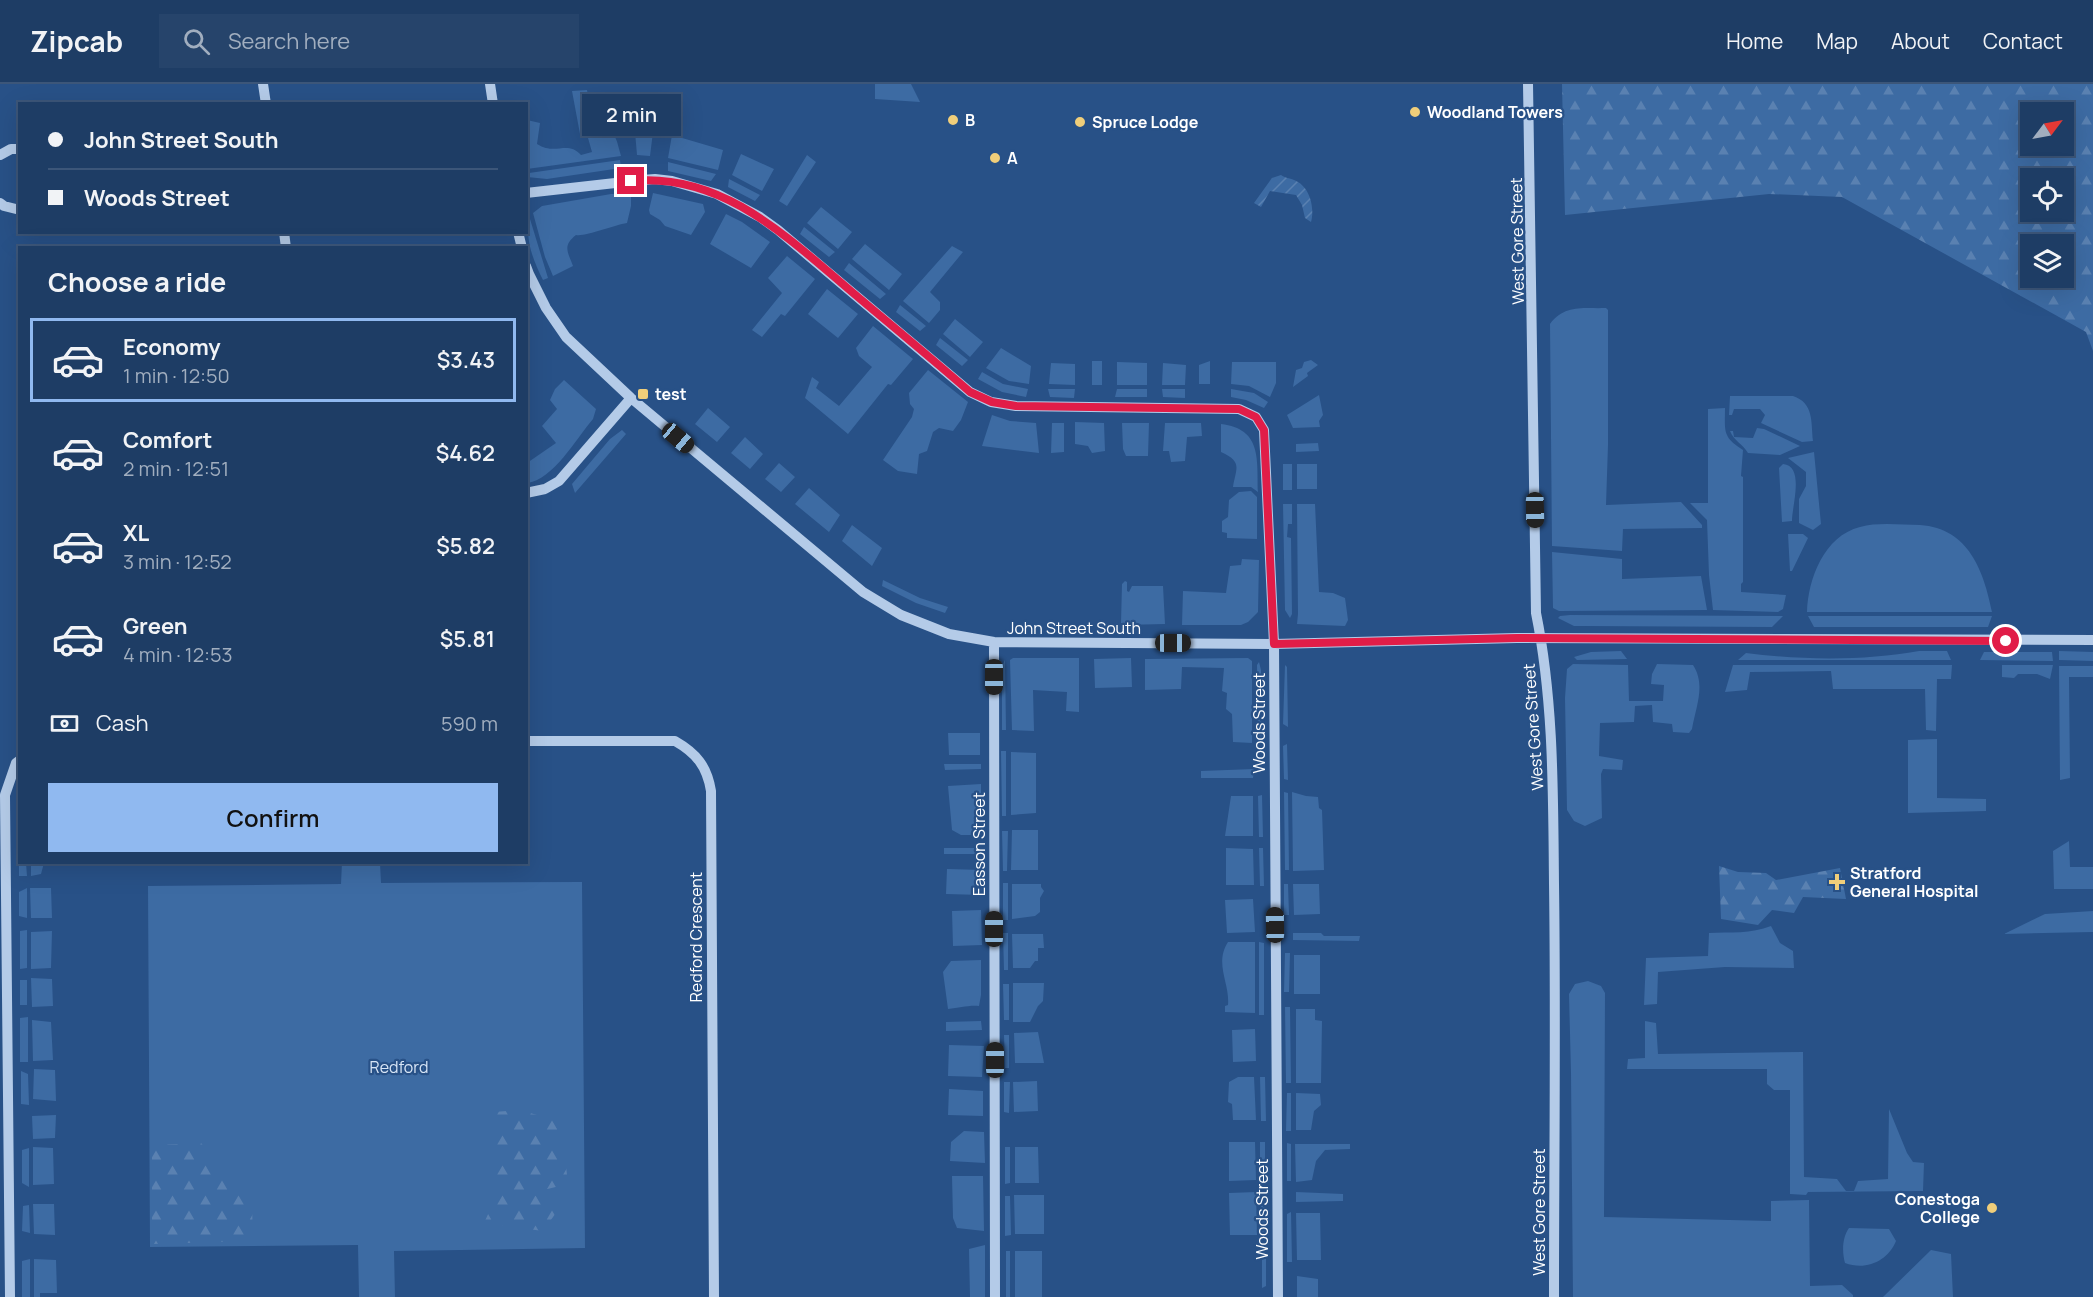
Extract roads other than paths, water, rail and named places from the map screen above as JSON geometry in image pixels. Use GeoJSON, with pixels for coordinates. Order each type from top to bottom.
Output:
{"type":"FeatureCollection","features":[{"type":"Feature","properties":{"kind":"street"},"geometry":{"type":"LineString","coordinates":[[263,84],[266,102]]}},
{"type":"Feature","properties":{"kind":"street"},"geometry":{"type":"LineString","coordinates":[[490,84],[493,102]]}},
{"type":"Feature","properties":{"kind":"street","name":"West Gore Street"},"geometry":{"type":"LineString","coordinates":[[1528,84],[1536,614],[1550,720],[1553,797],[1554,1297]]}},
{"type":"Feature","properties":{"kind":"street"},"geometry":{"type":"LineString","coordinates":[[0,155],[18,148]]}},
{"type":"Feature","properties":{"kind":"street","name":"Woods Street"},"geometry":{"type":"LineString","coordinates":[[528,193],[656,179],[697,187],[717,194],[760,217],[778,230],[970,392],[992,402],[1016,406],[1239,409],[1256,417],[1264,430],[1274,644],[1278,1297]]}},
{"type":"Feature","properties":{"kind":"street"},"geometry":{"type":"LineString","coordinates":[[0,202],[4,206],[18,210]]}},
{"type":"Feature","properties":{"kind":"street","name":"John Street South"},"geometry":{"type":"LineString","coordinates":[[528,271],[546,308],[566,338],[631,398],[863,592],[901,615],[949,634],[994,642],[1274,644],[1541,639],[2093,640]]}},
{"type":"Feature","properties":{"kind":"street"},"geometry":{"type":"LineString","coordinates":[[528,493],[545,489],[559,481],[631,398]]}},
{"type":"Feature","properties":{"kind":"street","name":"Easson Street"},"geometry":{"type":"LineString","coordinates":[[994,642],[995,1297]]}},
{"type":"Feature","properties":{"kind":"street","name":"Redford Crescent"},"geometry":{"type":"LineString","coordinates":[[528,741],[675,741],[689,748],[700,759],[709,777],[711,791],[714,1297]]}},
{"type":"Feature","properties":{"kind":"street"},"geometry":{"type":"LineString","coordinates":[[10,1297],[5,795],[18,762]]}},
{"type":"Feature","properties":{"kind":"place","name":"Woodland Towers"},"geometry":{"type":"Point","coordinates":[1415,112]}},
{"type":"Feature","properties":{"kind":"place","name":"B"},"geometry":{"type":"Point","coordinates":[953,120]}},
{"type":"Feature","properties":{"kind":"place","name":"Spruce Lodge"},"geometry":{"type":"Point","coordinates":[1080,122]}},
{"type":"Feature","properties":{"kind":"place","name":"A"},"geometry":{"type":"Point","coordinates":[995,158]}},
{"type":"Feature","properties":{"kind":"place","name":"test"},"geometry":{"type":"Point","coordinates":[643,394]}},
{"type":"Feature","properties":{"kind":"place","name":"Stratford General Hospital"},"geometry":{"type":"Point","coordinates":[1837,882]}},
{"type":"Feature","properties":{"kind":"place","name":"Conestoga College"},"geometry":{"type":"Point","coordinates":[1992,1208]}},
{"type":"Feature","properties":{"kind":"park label","name":"Redford"},"geometry":{"type":"Point","coordinates":[399,1067]}}]}
